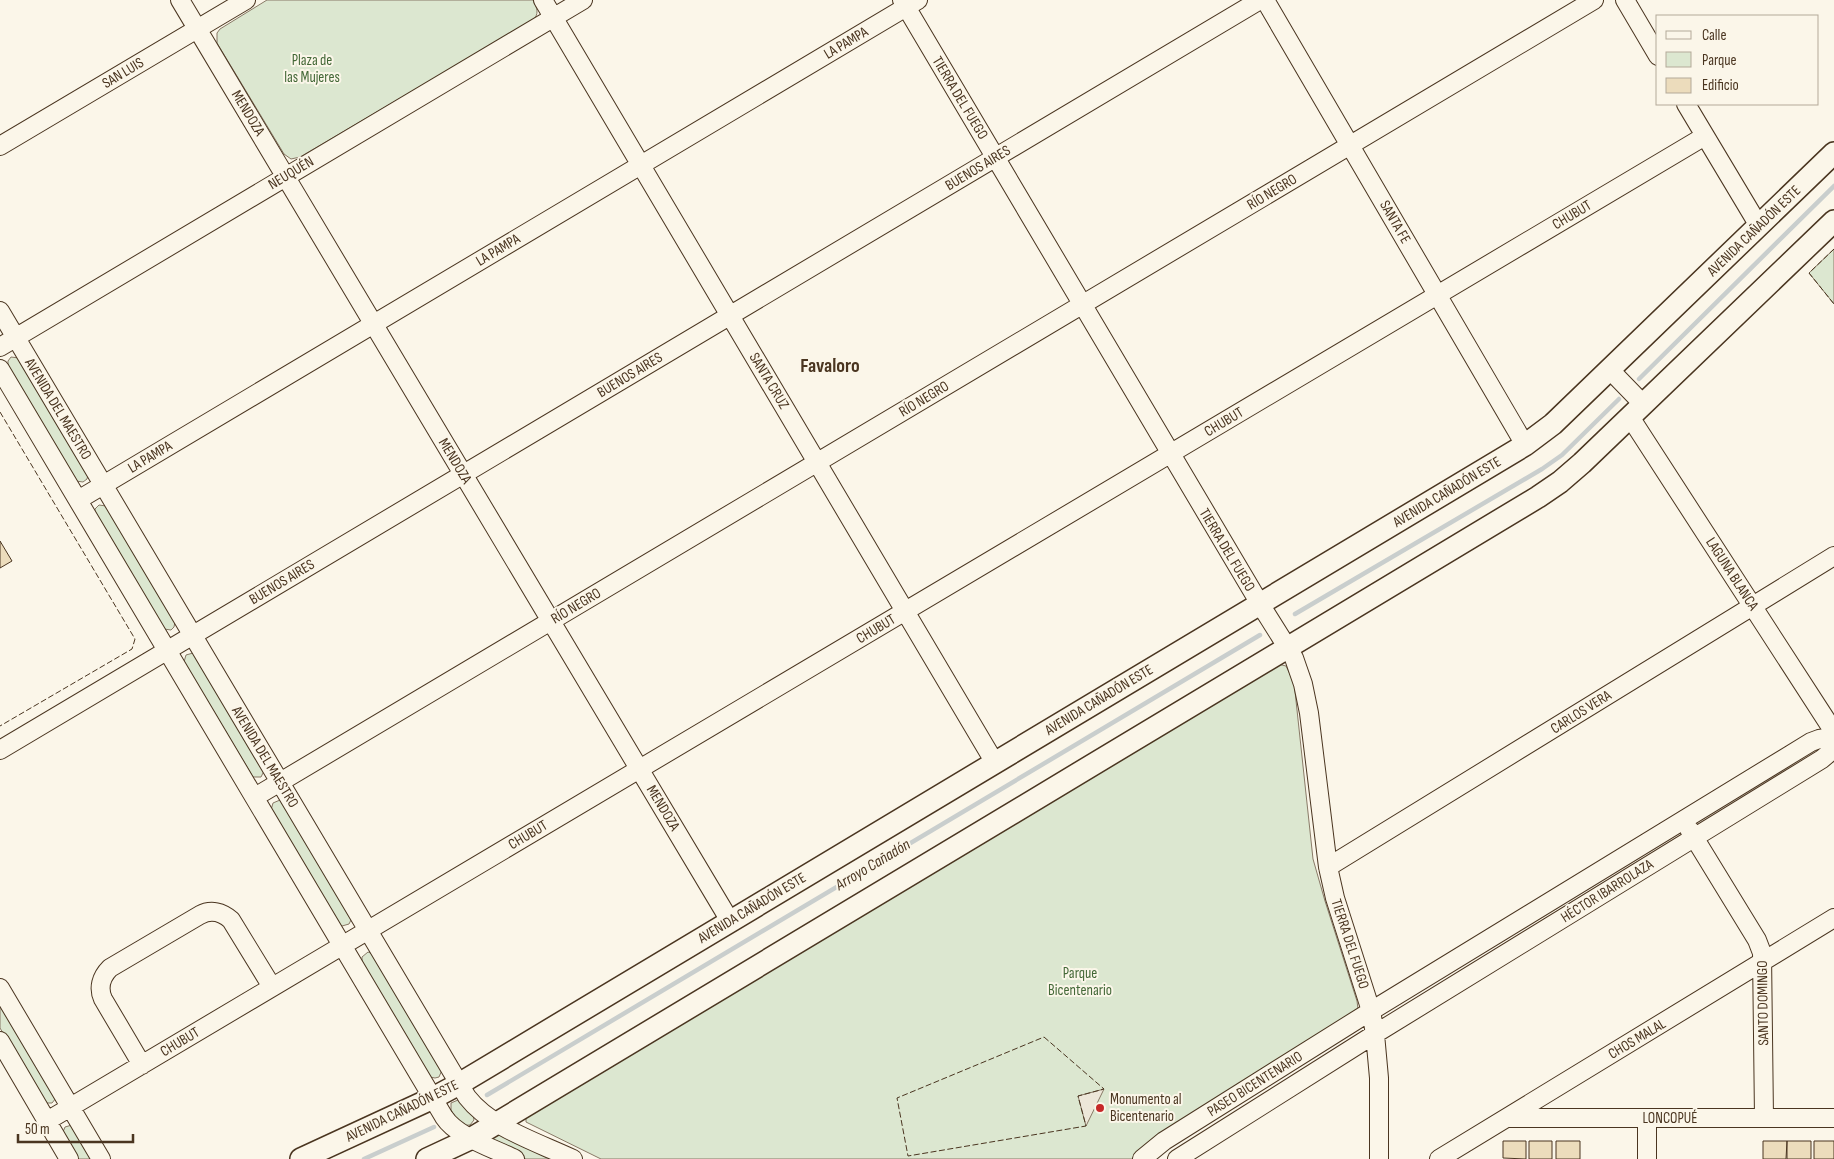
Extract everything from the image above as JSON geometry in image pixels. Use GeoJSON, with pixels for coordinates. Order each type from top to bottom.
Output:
{"type":"FeatureCollection","features":[{"type":"Feature","properties":{"kind":"main road","name":"AVENIDA CAÑADÓN ESTE"},"geometry":{"type":"LineString","coordinates":[[301,1159],[434,1098],[459,1084],[1525,445],[1553,424],[1834,153]]}},
{"type":"Feature","properties":{"kind":"main road"},"geometry":{"type":"LineString","coordinates":[[427,1159],[472,1138],[498,1123],[1538,497],[1582,463],[1834,221]]}},
{"type":"Feature","properties":{"kind":"street","name":"MENDOZA"},"geometry":{"type":"LineString","coordinates":[[180,0],[730,921]]}},
{"type":"Feature","properties":{"kind":"street","name":"SAN LUIS"},"geometry":{"type":"LineString","coordinates":[[0,146],[246,0]]}},
{"type":"Feature","properties":{"kind":"street","name":"SANTA CRUZ"},"geometry":{"type":"LineString","coordinates":[[543,0],[995,763]]}},
{"type":"Feature","properties":{"kind":"street","name":"NEUQUÉN"},"geometry":{"type":"LineString","coordinates":[[0,347],[583,0]]}},
{"type":"Feature","properties":{"kind":"street","name":"BUENOS AIRES"},"geometry":{"type":"LineString","coordinates":[[0,750],[1260,0]]}},
{"type":"Feature","properties":{"kind":"street","name":"SANTA FE"},"geometry":{"type":"LineString","coordinates":[[1265,0],[1525,445]]}},
{"type":"Feature","properties":{"kind":"street","name":"RÍO NEGRO"},"geometry":{"type":"LineString","coordinates":[[255,797],[1594,0]]}},
{"type":"Feature","properties":{"kind":"street"},"geometry":{"type":"LineString","coordinates":[[1625,0],[1656,53]]}},
{"type":"Feature","properties":{"kind":"street","name":"TIERRA DEL FUEGO"},"geometry":{"type":"LineString","coordinates":[[909,2],[996,158],[1260,604],[1288,648],[1299,670],[1306,697],[1328,867],[1335,898],[1371,1011],[1375,1034],[1379,1078],[1379,1159]]}},
{"type":"Feature","properties":{"kind":"street","name":"LA PAMPA"},"geometry":{"type":"LineString","coordinates":[[78,500],[641,165],[909,2]]}},
{"type":"Feature","properties":{"kind":"street"},"geometry":{"type":"LineString","coordinates":[[1687,105],[1759,226]]}},
{"type":"Feature","properties":{"kind":"street","name":"CHUBUT"},"geometry":{"type":"LineString","coordinates":[[47,1121],[1705,136]]}},
{"type":"Feature","properties":{"kind":"street","name":"AVENIDA DEL MAESTRO"},"geometry":{"type":"LineString","coordinates":[[0,311],[459,1084],[474,1105],[498,1123],[573,1159]]}},
{"type":"Feature","properties":{"kind":"street","name":"AVENIDA DEL MAESTRO"},"geometry":{"type":"LineString","coordinates":[[0,369],[448,1124],[454,1129],[515,1159]]}},
{"type":"Feature","properties":{"kind":"street","name":"LAGUNA BLANCA"},"geometry":{"type":"LineString","coordinates":[[1610,370],[1637,411],[1753,606],[1834,732]]}},
{"type":"Feature","properties":{"kind":"street","name":"CARLOS VERA"},"geometry":{"type":"LineString","coordinates":[[1328,867],[1834,556]]}},
{"type":"Feature","properties":{"kind":"street","name":"HÉCTOR IBARROLAZA"},"geometry":{"type":"LineString","coordinates":[[1371,1011],[1811,742],[1834,737]]}},
{"type":"Feature","properties":{"kind":"street","name":"HÉCTOR IBARROLAZA"},"geometry":{"type":"LineString","coordinates":[[1375,1034],[1826,756],[1834,744]]}},
{"type":"Feature","properties":{"kind":"street","name":"SANTO DOMINGO"},"geometry":{"type":"LineString","coordinates":[[1683,820],[1757,940],[1763,962],[1764,1118]]}},
{"type":"Feature","properties":{"kind":"street"},"geometry":{"type":"LineString","coordinates":[[142,1065],[100,991],[103,978],[110,968],[200,915],[208,912],[219,912],[231,920],[272,987]]}},
{"type":"Feature","properties":{"kind":"street","name":"CHOS MALAL"},"geometry":{"type":"LineString","coordinates":[[1440,1159],[1834,918]]}},
{"type":"Feature","properties":{"kind":"street"},"geometry":{"type":"LineString","coordinates":[[0,988],[101,1159]]}},
{"type":"Feature","properties":{"kind":"street","name":"PASEO BICENTENARIO"},"geometry":{"type":"LineString","coordinates":[[1142,1159],[1164,1141],[1371,1011]]}},
{"type":"Feature","properties":{"kind":"street","name":"PASEO BICENTENARIO"},"geometry":{"type":"LineString","coordinates":[[1177,1159],[1193,1153],[1375,1034]]}},
{"type":"Feature","properties":{"kind":"street"},"geometry":{"type":"LineString","coordinates":[[0,1042],[70,1159]]}},
{"type":"Feature","properties":{"kind":"street","name":"LONCOPUÉ"},"geometry":{"type":"LineString","coordinates":[[1506,1118],[1834,1118]]}},
{"type":"Feature","properties":{"kind":"street"},"geometry":{"type":"LineString","coordinates":[[1646,1118],[1646,1159]]}},
{"type":"Feature","properties":{"kind":"green space","name":"Plaza de las Mujeres"},"geometry":{"type":"Polygon","coordinates":[[[267,0],[533,0],[537,11],[532,21],[300,157],[291,159],[284,154],[217,43],[217,33],[220,29],[267,0]]]}},
{"type":"Feature","properties":{"kind":"green space"},"geometry":{"type":"Polygon","coordinates":[[[1834,249],[1834,304],[1809,273],[1834,249]]]}},
{"type":"Feature","properties":{"kind":"green space"},"geometry":{"type":"Polygon","coordinates":[[[11,357],[19,358],[88,475],[87,479],[83,482],[76,481],[8,366],[8,361],[11,357]]]}},
{"type":"Feature","properties":{"kind":"green space"},"geometry":{"type":"Polygon","coordinates":[[[99,505],[106,506],[175,622],[171,630],[164,629],[95,514],[95,509],[99,505]]]}},
{"type":"Feature","properties":{"kind":"green space"},"geometry":{"type":"Polygon","coordinates":[[[193,653],[264,771],[261,777],[253,777],[184,662],[186,655],[193,653]]]}},
{"type":"Feature","properties":{"kind":"green space","name":"Parque Bicentenario"},"geometry":{"type":"Polygon","coordinates":[[[1278,664],[1286,666],[1294,682],[1313,859],[1358,1009],[1356,1013],[1136,1155],[1133,1159],[601,1159],[526,1122],[526,1116],[1278,664]]]}},
{"type":"Feature","properties":{"kind":"green space"},"geometry":{"type":"Polygon","coordinates":[[[280,800],[283,801],[352,918],[349,924],[342,926],[338,923],[271,810],[273,803],[280,800]]]}},
{"type":"Feature","properties":{"kind":"green space"},"geometry":{"type":"Polygon","coordinates":[[[368,952],[373,954],[442,1070],[439,1077],[430,1077],[362,962],[362,957],[368,952]]]}},
{"type":"Feature","properties":{"kind":"green space"},"geometry":{"type":"Polygon","coordinates":[[[0,999],[56,1098],[52,1103],[47,1103],[43,1100],[0,1028],[0,999]]]}},
{"type":"Feature","properties":{"kind":"green space"},"geometry":{"type":"Polygon","coordinates":[[[458,1100],[473,1115],[474,1120],[470,1125],[461,1123],[451,1110],[451,1103],[458,1100]]]}},
{"type":"Feature","properties":{"kind":"green space"},"geometry":{"type":"Polygon","coordinates":[[[72,1125],[94,1159],[77,1159],[63,1132],[65,1127],[72,1125]]]}},
{"type":"Feature","properties":{"kind":"green space"},"geometry":{"type":"Polygon","coordinates":[[[496,1133],[561,1159],[526,1159],[497,1145],[493,1139],[496,1133]]]}},
{"type":"Feature","properties":{"kind":"shaded area"},"geometry":{"type":"Polygon","coordinates":[[[1104,1089],[1086,1126],[1078,1096],[1104,1089]]]}},
{"type":"Feature","properties":{"kind":"building"},"geometry":{"type":"Polygon","coordinates":[[[0,541],[12,561],[0,568],[0,541]]]}},
{"type":"Feature","properties":{"kind":"building"},"geometry":{"type":"Polygon","coordinates":[[[1503,1141],[1526,1141],[1526,1159],[1503,1158],[1503,1141]]]}},
{"type":"Feature","properties":{"kind":"building"},"geometry":{"type":"Polygon","coordinates":[[[1529,1141],[1552,1141],[1552,1159],[1529,1159],[1529,1141]]]}},
{"type":"Feature","properties":{"kind":"building"},"geometry":{"type":"Polygon","coordinates":[[[1556,1141],[1580,1141],[1580,1159],[1556,1159],[1556,1141]]]}},
{"type":"Feature","properties":{"kind":"building"},"geometry":{"type":"Polygon","coordinates":[[[1763,1141],[1787,1141],[1786,1159],[1763,1159],[1763,1141]]]}},
{"type":"Feature","properties":{"kind":"building"},"geometry":{"type":"Polygon","coordinates":[[[1787,1141],[1811,1141],[1811,1159],[1787,1159],[1787,1141]]]}},
{"type":"Feature","properties":{"kind":"building"},"geometry":{"type":"Polygon","coordinates":[[[1814,1141],[1834,1141],[1834,1159],[1814,1159],[1814,1141]]]}},
{"type":"Feature","properties":{"kind":"waterway"},"geometry":{"type":"LineString","coordinates":[[1639,379],[1834,186]]}},
{"type":"Feature","properties":{"kind":"waterway"},"geometry":{"type":"LineString","coordinates":[[1295,614],[1542,469],[1562,455],[1619,399]]}},
{"type":"Feature","properties":{"kind":"waterway","name":"Arroyo Cañadón"},"geometry":{"type":"LineString","coordinates":[[487,1095],[1260,635]]}},
{"type":"Feature","properties":{"kind":"waterway","name":"Arroyo Cañadón"},"geometry":{"type":"LineString","coordinates":[[364,1159],[434,1127]]}},
{"type":"Feature","properties":{"kind":"fence"},"geometry":{"type":"LineString","coordinates":[[1834,249],[1809,273],[1834,304]]}},
{"type":"Feature","properties":{"kind":"fence"},"geometry":{"type":"LineString","coordinates":[[0,412],[135,639],[132,649],[0,726]]}},
{"type":"Feature","properties":{"kind":"fence"},"geometry":{"type":"LineString","coordinates":[[1044,1037],[1104,1089],[1078,1096],[1086,1126],[908,1156],[897,1098],[1044,1037]]}},
{"type":"Feature","properties":{"kind":"place","name":"Monumento al Bicentenario"},"geometry":{"type":"Point","coordinates":[1100,1108]}},
{"type":"Feature","properties":{"kind":"district","name":"Favaloro"},"geometry":{"type":"Point","coordinates":[830,366]}}]}
